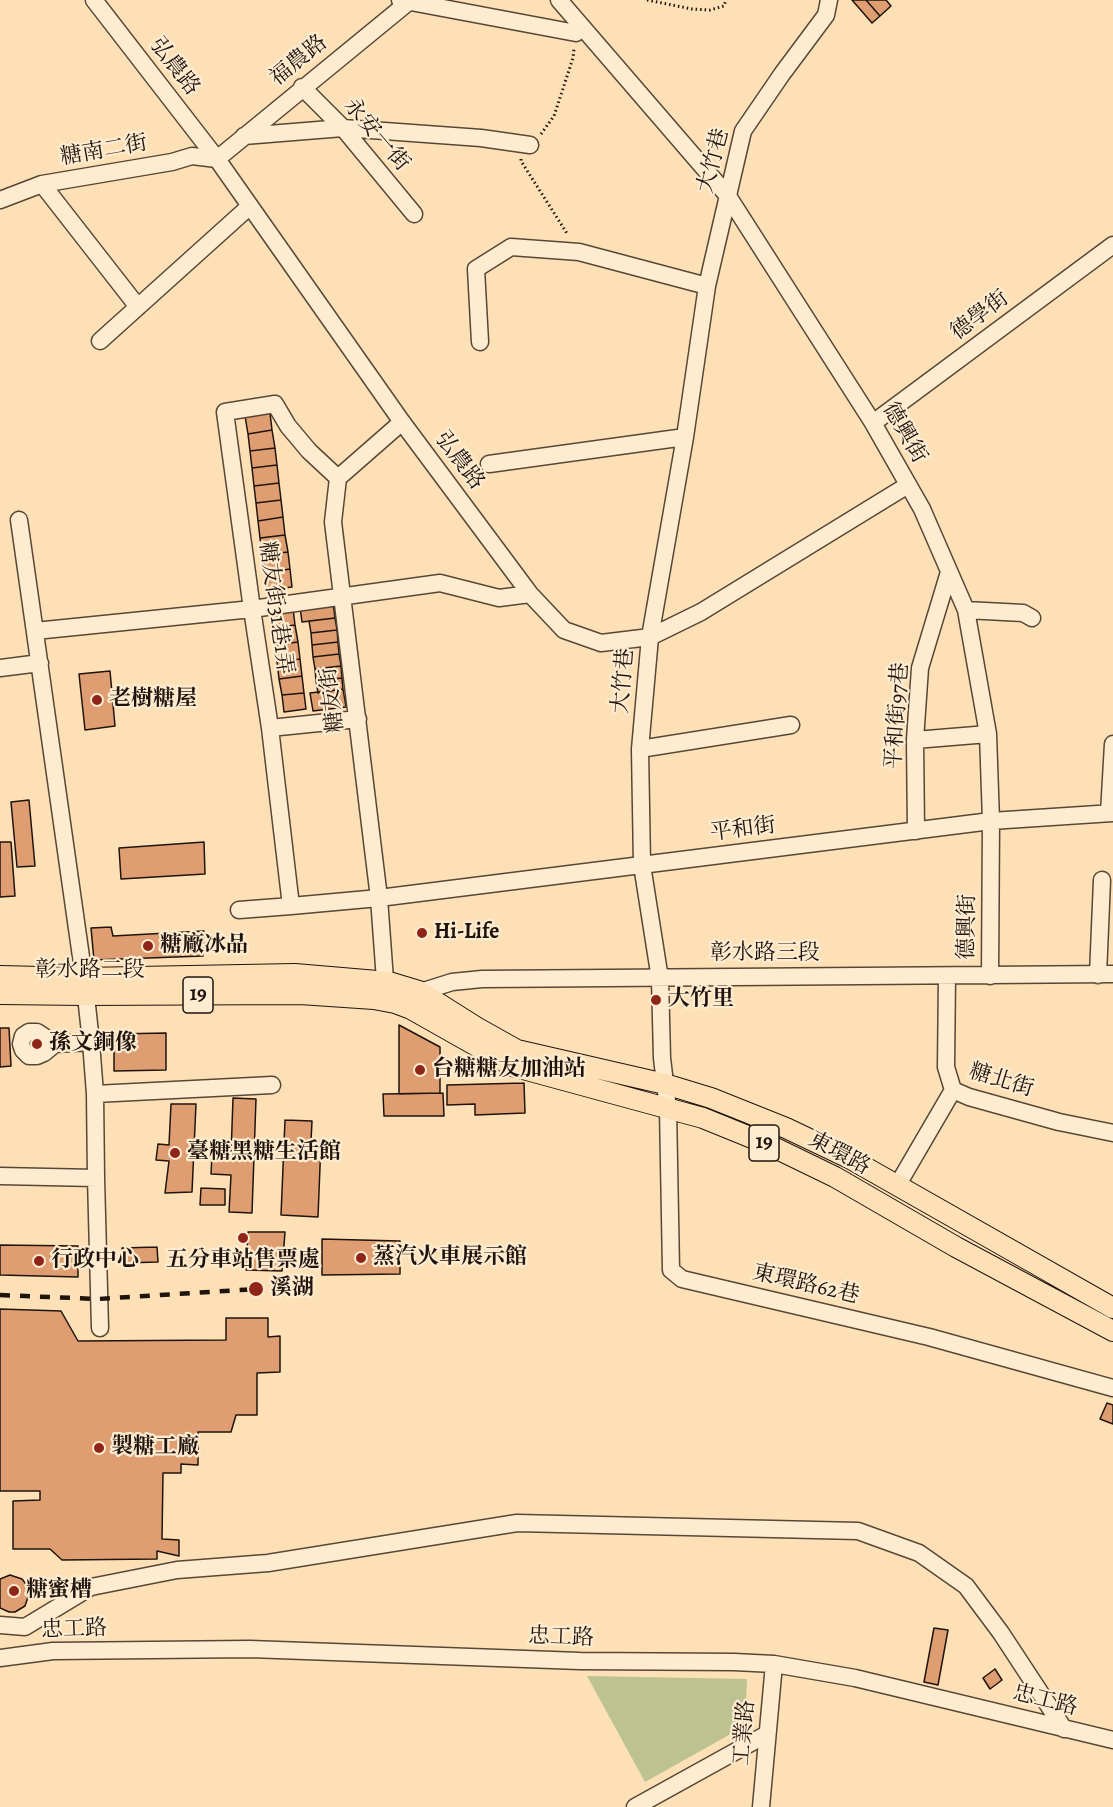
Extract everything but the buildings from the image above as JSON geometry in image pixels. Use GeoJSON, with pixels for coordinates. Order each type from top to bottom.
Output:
{"type":"FeatureCollection","features":[{"type":"Feature","properties":{"kind":"main road","name":"彰水路二段"},"geometry":{"type":"LineString","coordinates":[[0,994],[295,974],[385,981]]}},
{"type":"Feature","properties":{"kind":"main road","name":"彰水路二段"},"geometry":{"type":"LineString","coordinates":[[0,976],[85,987],[300,994],[391,1002]]}},
{"type":"Feature","properties":{"kind":"main road","name":"19"},"geometry":{"type":"LineString","coordinates":[[385,981],[419,991]]}},
{"type":"Feature","properties":{"kind":"main road","name":"東環路"},"geometry":{"type":"LineString","coordinates":[[419,991],[517,1050],[665,1084],[711,1098],[786,1128],[849,1158],[1113,1308]]}},
{"type":"Feature","properties":{"kind":"main road","name":"東環路"},"geometry":{"type":"LineString","coordinates":[[391,1002],[411,1009],[512,1066],[703,1118],[767,1144],[835,1177],[956,1247],[1113,1331]]}},
{"type":"Feature","properties":{"kind":"street","name":"弘農路"},"geometry":{"type":"LineString","coordinates":[[94,0],[216,159],[402,422],[530,594],[564,630],[601,643],[650,637],[700,612],[908,485]]}},
{"type":"Feature","properties":{"kind":"street","name":"福農路"},"geometry":{"type":"LineString","coordinates":[[216,159],[406,0]]}},
{"type":"Feature","properties":{"kind":"street"},"geometry":{"type":"LineString","coordinates":[[406,0],[576,33]]}},
{"type":"Feature","properties":{"kind":"street","name":"德興街"},"geometry":{"type":"LineString","coordinates":[[559,0],[728,196],[873,423],[922,509],[966,610],[988,734],[992,821],[990,976]]}},
{"type":"Feature","properties":{"kind":"street","name":"大竹巷"},"geometry":{"type":"LineString","coordinates":[[665,1084],[660,979],[642,865],[640,749],[650,637],[685,437],[707,286],[743,131],[826,15],[829,0]]}},
{"type":"Feature","properties":{"kind":"street","name":"永安一街"},"geometry":{"type":"LineString","coordinates":[[302,87],[343,128],[414,214]]}},
{"type":"Feature","properties":{"kind":"street"},"geometry":{"type":"LineString","coordinates":[[244,136],[343,128],[481,138],[530,145]]}},
{"type":"Feature","properties":{"kind":"street","name":"糖南二街"},"geometry":{"type":"LineString","coordinates":[[0,200],[42,184],[172,162],[192,156],[216,159]]}},
{"type":"Feature","properties":{"kind":"street"},"geometry":{"type":"LineString","coordinates":[[42,184],[138,307]]}},
{"type":"Feature","properties":{"kind":"street"},"geometry":{"type":"LineString","coordinates":[[100,341],[250,206]]}},
{"type":"Feature","properties":{"kind":"street"},"geometry":{"type":"LineString","coordinates":[[480,342],[476,269],[511,247],[579,252],[707,286]]}},
{"type":"Feature","properties":{"kind":"street","name":"德學街"},"geometry":{"type":"LineString","coordinates":[[873,423],[1110,252]]}},
{"type":"Feature","properties":{"kind":"street","name":"糖友街31巷1弄"},"geometry":{"type":"LineString","coordinates":[[291,906],[270,728],[225,412],[275,404],[288,426],[309,451],[338,478]]}},
{"type":"Feature","properties":{"kind":"street"},"geometry":{"type":"LineString","coordinates":[[338,478],[402,422]]}},
{"type":"Feature","properties":{"kind":"street"},"geometry":{"type":"LineString","coordinates":[[489,464],[685,437]]}},
{"type":"Feature","properties":{"kind":"street","name":"糖友街"},"geometry":{"type":"LineString","coordinates":[[338,478],[333,522],[379,898],[385,981],[391,1002]]}},
{"type":"Feature","properties":{"kind":"street"},"geometry":{"type":"LineString","coordinates":[[19,520],[91,1042],[95,1094],[100,1328]]}},
{"type":"Feature","properties":{"kind":"street","name":"平和街97巷"},"geometry":{"type":"LineString","coordinates":[[916,831],[915,740],[920,668],[948,572]]}},
{"type":"Feature","properties":{"kind":"street"},"geometry":{"type":"LineString","coordinates":[[35,631],[252,609],[440,583],[499,598],[530,594]]}},
{"type":"Feature","properties":{"kind":"street"},"geometry":{"type":"LineString","coordinates":[[966,610],[1023,613],[1032,618]]}},
{"type":"Feature","properties":{"kind":"street"},"geometry":{"type":"LineString","coordinates":[[0,668],[40,663]]}},
{"type":"Feature","properties":{"kind":"street"},"geometry":{"type":"LineString","coordinates":[[270,728],[358,719]]}},
{"type":"Feature","properties":{"kind":"street"},"geometry":{"type":"LineString","coordinates":[[640,749],[791,725]]}},
{"type":"Feature","properties":{"kind":"street"},"geometry":{"type":"LineString","coordinates":[[915,740],[988,734]]}},
{"type":"Feature","properties":{"kind":"street"},"geometry":{"type":"LineString","coordinates":[[1111,813],[1113,744]]}},
{"type":"Feature","properties":{"kind":"street","name":"平和街"},"geometry":{"type":"LineString","coordinates":[[291,906],[379,898],[992,821],[1111,813]]}},
{"type":"Feature","properties":{"kind":"street"},"geometry":{"type":"LineString","coordinates":[[1102,880],[1106,974]]}},
{"type":"Feature","properties":{"kind":"street"},"geometry":{"type":"LineString","coordinates":[[239,910],[291,906]]}},
{"type":"Feature","properties":{"kind":"street","name":"彰水路三段"},"geometry":{"type":"LineString","coordinates":[[391,1002],[452,982],[482,979],[1106,974]]}},
{"type":"Feature","properties":{"kind":"street","name":"糖北街"},"geometry":{"type":"LineString","coordinates":[[947,976],[946,1067],[953,1090],[969,1097],[1059,1122],[1113,1132]]}},
{"type":"Feature","properties":{"kind":"street"},"geometry":{"type":"LineString","coordinates":[[55,1044],[91,1042]]}},
{"type":"Feature","properties":{"kind":"street","name":"東環路62巷"},"geometry":{"type":"LineString","coordinates":[[665,1084],[668,1109],[671,1270],[682,1279],[929,1337],[1113,1388]]}},
{"type":"Feature","properties":{"kind":"street"},"geometry":{"type":"LineString","coordinates":[[95,1094],[272,1085]]}},
{"type":"Feature","properties":{"kind":"street"},"geometry":{"type":"LineString","coordinates":[[897,1186],[953,1090]]}},
{"type":"Feature","properties":{"kind":"street"},"geometry":{"type":"LineString","coordinates":[[0,1176],[96,1178]]}},
{"type":"Feature","properties":{"kind":"street"},"geometry":{"type":"LineString","coordinates":[[0,1625],[25,1627],[91,1587],[177,1570],[268,1563],[517,1523],[858,1531],[919,1553],[966,1586],[1064,1729]]}},
{"type":"Feature","properties":{"kind":"street","name":"忠工路"},"geometry":{"type":"LineString","coordinates":[[0,1658],[53,1652],[250,1649],[580,1661],[774,1664],[855,1678],[1113,1740]]}},
{"type":"Feature","properties":{"kind":"street","name":"工業路"},"geometry":{"type":"LineString","coordinates":[[761,1807],[774,1664]]}},
{"type":"Feature","properties":{"kind":"street"},"geometry":{"type":"LineString","coordinates":[[635,1807],[768,1734]]}},
{"type":"Feature","properties":{"kind":"path"},"geometry":{"type":"LineString","coordinates":[[647,0],[692,9],[710,10],[724,6],[726,0]]}},
{"type":"Feature","properties":{"kind":"path"},"geometry":{"type":"LineString","coordinates":[[576,33],[573,58],[554,116],[542,134],[523,151],[521,161],[579,252]]}},
{"type":"Feature","properties":{"kind":"green space"},"geometry":{"type":"Polygon","coordinates":[[[587,1676],[747,1679],[745,1726],[645,1782],[587,1676]]]}},
{"type":"Feature","properties":{"kind":"railway"},"geometry":{"type":"LineString","coordinates":[[0,1295],[98,1299],[256,1289]]}},
{"type":"Feature","properties":{"kind":"place","name":"老樹糖屋"},"geometry":{"type":"Point","coordinates":[97,700]}},
{"type":"Feature","properties":{"kind":"place","name":"Hi-Life"},"geometry":{"type":"Point","coordinates":[422,933]}},
{"type":"Feature","properties":{"kind":"place","name":"糖廠冰品"},"geometry":{"type":"Point","coordinates":[148,946]}},
{"type":"Feature","properties":{"kind":"place","name":"大竹里"},"geometry":{"type":"Point","coordinates":[656,1000]}},
{"type":"Feature","properties":{"kind":"place","name":"孫文銅像"},"geometry":{"type":"Point","coordinates":[37,1044]}},
{"type":"Feature","properties":{"kind":"place","name":"台糖糖友加油站"},"geometry":{"type":"Point","coordinates":[420,1070]}},
{"type":"Feature","properties":{"kind":"place","name":"臺糖黑糖生活館"},"geometry":{"type":"Point","coordinates":[175,1153]}},
{"type":"Feature","properties":{"kind":"place","name":"五分車站售票處"},"geometry":{"type":"Point","coordinates":[243,1238]}},
{"type":"Feature","properties":{"kind":"place","name":"蒸汽火車展示館"},"geometry":{"type":"Point","coordinates":[361,1258]}},
{"type":"Feature","properties":{"kind":"place","name":"行政中心"},"geometry":{"type":"Point","coordinates":[39,1261]}},
{"type":"Feature","properties":{"kind":"place","name":"溪湖"},"geometry":{"type":"Point","coordinates":[256,1289]}},
{"type":"Feature","properties":{"kind":"place","name":"製糖工廠"},"geometry":{"type":"Point","coordinates":[99,1448]}},
{"type":"Feature","properties":{"kind":"place","name":"糖蜜槽"},"geometry":{"type":"Point","coordinates":[14,1591]}}]}
